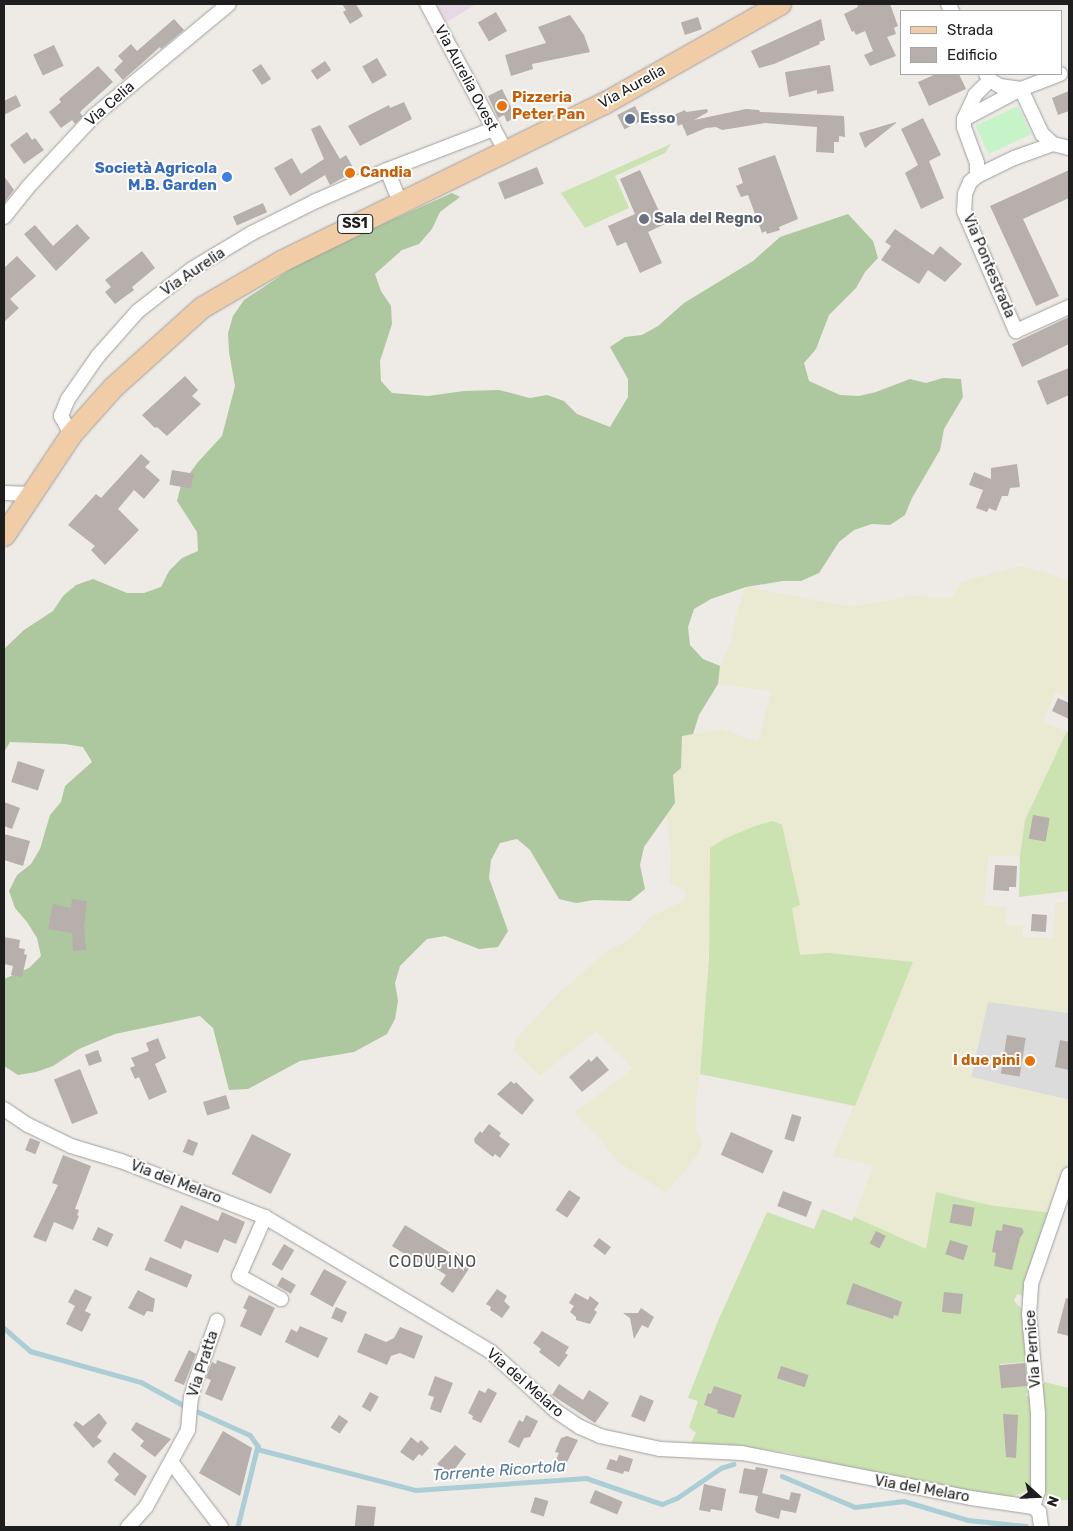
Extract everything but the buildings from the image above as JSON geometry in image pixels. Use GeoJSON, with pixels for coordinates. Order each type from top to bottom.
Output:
{"type":"FeatureCollection","features":[{"type":"Feature","properties":{"kind":"main road","name":"Via Aurelia"},"geometry":{"type":"LineString","coordinates":[[4,535],[71,434],[113,387],[202,307],[281,261],[604,103],[780,4]]}},
{"type":"Feature","properties":{"kind":"street","name":"Via Celia"},"geometry":{"type":"LineString","coordinates":[[4,217],[94,116],[229,4]]}},
{"type":"Feature","properties":{"kind":"street","name":"Via Aurelia Ovest"},"geometry":{"type":"LineString","coordinates":[[428,4],[506,152]]}},
{"type":"Feature","properties":{"kind":"street"},"geometry":{"type":"LineString","coordinates":[[964,119],[1021,89],[1058,75]]}},
{"type":"Feature","properties":{"kind":"street"},"geometry":{"type":"LineString","coordinates":[[1021,89],[1000,86],[988,77],[974,94],[964,119],[964,127],[977,163],[977,176],[1014,158],[1053,144]]}},
{"type":"Feature","properties":{"kind":"street"},"geometry":{"type":"LineString","coordinates":[[1021,89],[1042,134],[1053,144],[1069,148]]}},
{"type":"Feature","properties":{"kind":"street","name":"Via Aurelia"},"geometry":{"type":"LineString","coordinates":[[71,434],[61,416],[68,400],[98,356],[138,311],[192,269],[252,234],[316,201],[387,170],[493,129]]}},
{"type":"Feature","properties":{"kind":"street"},"geometry":{"type":"LineString","coordinates":[[387,170],[400,203]]}},
{"type":"Feature","properties":{"kind":"street","name":"Via Pontestrada"},"geometry":{"type":"LineString","coordinates":[[977,176],[970,182],[965,194],[964,211],[1016,332],[1069,307]]}},
{"type":"Feature","properties":{"kind":"street"},"geometry":{"type":"LineString","coordinates":[[4,494],[32,494]]}},
{"type":"Feature","properties":{"kind":"street","name":"Via del Melaro"},"geometry":{"type":"LineString","coordinates":[[4,1109],[28,1125],[71,1146],[121,1161],[265,1217],[490,1351],[556,1411],[580,1427],[600,1436],[660,1449],[742,1453],[1036,1510]]}},
{"type":"Feature","properties":{"kind":"street","name":"Via Pernice"},"geometry":{"type":"LineString","coordinates":[[1041,1527],[1036,1510],[1038,1491],[1038,1413],[1029,1315],[1031,1284],[1069,1174]]}},
{"type":"Feature","properties":{"kind":"street"},"geometry":{"type":"LineString","coordinates":[[265,1217],[239,1276],[281,1299]]}},
{"type":"Feature","properties":{"kind":"street","name":"Via Pratta"},"geometry":{"type":"LineString","coordinates":[[128,1527],[146,1507],[172,1463],[190,1426],[191,1398],[217,1321]]}},
{"type":"Feature","properties":{"kind":"street"},"geometry":{"type":"LineString","coordinates":[[172,1463],[221,1527]]}},
{"type":"Feature","properties":{"kind":"shaded area"},"geometry":{"type":"Polygon","coordinates":[[[436,4],[476,4],[447,22],[436,4]]]}},
{"type":"Feature","properties":{"kind":"shaded area"},"geometry":{"type":"Polygon","coordinates":[[[988,1001],[1069,1013],[1069,1100],[971,1077],[988,1001]]]}},
{"type":"Feature","properties":{"kind":"green space"},"geometry":{"type":"Polygon","coordinates":[[[1018,106],[1031,134],[989,154],[975,126],[1018,106]]]}},
{"type":"Feature","properties":{"kind":"green space"},"geometry":{"type":"Polygon","coordinates":[[[671,144],[665,153],[615,176],[629,208],[585,228],[561,193],[671,144]]]}},
{"type":"Feature","properties":{"kind":"green space"},"geometry":{"type":"Polygon","coordinates":[[[452,193],[460,197],[440,212],[432,229],[419,244],[402,250],[375,274],[381,291],[391,306],[392,324],[380,361],[381,381],[392,393],[428,396],[464,391],[499,390],[530,398],[547,395],[564,401],[577,414],[610,427],[628,397],[628,379],[610,347],[625,337],[642,335],[658,326],[684,303],[753,261],[780,237],[848,214],[873,241],[878,258],[865,272],[856,288],[829,315],[816,349],[804,363],[809,381],[840,395],[859,396],[876,392],[910,379],[926,383],[943,378],[961,379],[963,397],[944,429],[940,450],[912,498],[905,515],[890,525],[872,524],[854,530],[839,542],[819,573],[801,581],[783,581],[746,587],[711,599],[694,609],[688,627],[690,645],[703,659],[720,666],[718,684],[699,715],[693,734],[682,736],[681,768],[673,775],[675,803],[644,847],[640,865],[645,889],[630,901],[594,900],[576,903],[559,899],[530,850],[517,839],[500,843],[491,860],[489,878],[508,931],[498,947],[479,949],[445,936],[427,939],[400,966],[395,983],[398,1001],[395,1019],[387,1034],[354,1052],[300,1061],[248,1089],[229,1090],[213,1028],[200,1016],[115,1034],[79,1049],[53,1066],[36,1072],[18,1075],[4,1066],[4,979],[29,968],[41,956],[37,938],[15,908],[9,891],[17,875],[31,864],[40,849],[50,815],[61,802],[65,786],[92,762],[83,747],[65,744],[10,742],[4,752],[4,649],[24,630],[53,611],[63,596],[76,585],[93,579],[127,593],[144,593],[161,587],[169,571],[182,558],[198,551],[197,532],[177,501],[181,485],[198,462],[222,436],[235,386],[228,333],[233,316],[244,300],[309,257],[452,193]]]}},
{"type":"Feature","properties":{"kind":"green space"},"geometry":{"type":"Polygon","coordinates":[[[1021,566],[1069,580],[1069,699],[1055,692],[1043,723],[1067,731],[1025,820],[1020,856],[988,856],[984,905],[1006,907],[1006,925],[1023,925],[1022,937],[1053,938],[1056,903],[1069,901],[1069,1013],[988,1002],[971,1077],[1069,1100],[1069,1159],[1051,1213],[989,1205],[936,1192],[927,1250],[854,1217],[874,1166],[833,1156],[912,962],[829,953],[800,956],[792,908],[799,905],[709,938],[706,1012],[696,1101],[696,1131],[703,1143],[698,1154],[666,1193],[617,1161],[601,1140],[574,1113],[633,1069],[596,1031],[540,1076],[515,1051],[515,1040],[557,995],[605,953],[629,939],[641,929],[647,919],[681,902],[686,896],[685,890],[670,884],[671,851],[666,816],[675,803],[673,775],[681,767],[682,736],[721,729],[758,742],[771,691],[718,684],[720,666],[731,642],[738,608],[746,587],[841,605],[863,605],[911,596],[952,598],[961,582],[1021,566]]]}},
{"type":"Feature","properties":{"kind":"green space"},"geometry":{"type":"Polygon","coordinates":[[[1067,731],[1069,735],[1069,891],[1019,897],[1020,856],[1025,820],[1067,731]]]}},
{"type":"Feature","properties":{"kind":"green space"},"geometry":{"type":"Polygon","coordinates":[[[773,821],[782,825],[800,905],[792,908],[800,955],[829,953],[913,962],[855,1106],[700,1074],[709,959],[710,848],[724,839],[755,826],[773,821]]]}},
{"type":"Feature","properties":{"kind":"green space"},"geometry":{"type":"Polygon","coordinates":[[[936,1192],[989,1205],[1051,1213],[1023,1296],[1017,1294],[1014,1301],[1025,1312],[1028,1362],[1000,1364],[1001,1388],[1030,1385],[1026,1395],[1030,1398],[1030,1410],[1034,1413],[1031,1486],[1025,1492],[1013,1496],[992,1496],[872,1474],[789,1453],[730,1445],[691,1443],[696,1433],[689,1427],[698,1401],[688,1398],[718,1321],[767,1212],[814,1229],[822,1209],[852,1221],[854,1217],[926,1249],[936,1192]]]}},
{"type":"Feature","properties":{"kind":"green space"},"geometry":{"type":"Polygon","coordinates":[[[1040,1381],[1069,1388],[1069,1500],[1046,1501],[1040,1381]]]}},
{"type":"Feature","properties":{"kind":"waterway","name":"Torrente Ricortola"},"geometry":{"type":"LineString","coordinates":[[4,1328],[30,1351],[141,1382],[183,1405],[250,1435],[258,1446],[238,1527]]}},
{"type":"Feature","properties":{"kind":"waterway","name":"Torrente Ricortola"},"geometry":{"type":"LineString","coordinates":[[257,1449],[416,1490],[586,1478],[662,1504],[677,1498],[721,1468],[733,1464]]}},
{"type":"Feature","properties":{"kind":"waterway","name":"Torrente Ricortola"},"geometry":{"type":"LineString","coordinates":[[782,1476],[855,1507],[904,1501],[968,1520],[1026,1526]]}},
{"type":"Feature","properties":{"kind":"place","name":"Pizzeria Peter Pan"},"geometry":{"type":"Point","coordinates":[502,106]}},
{"type":"Feature","properties":{"kind":"place","name":"Esso"},"geometry":{"type":"Point","coordinates":[630,119]}},
{"type":"Feature","properties":{"kind":"place","name":"Candia"},"geometry":{"type":"Point","coordinates":[350,173]}},
{"type":"Feature","properties":{"kind":"place","name":"Società Agricola M.B. Garden"},"geometry":{"type":"Point","coordinates":[227,177]}},
{"type":"Feature","properties":{"kind":"place","name":"Sala del Regno"},"geometry":{"type":"Point","coordinates":[644,219]}},
{"type":"Feature","properties":{"kind":"place","name":"I due pini"},"geometry":{"type":"Point","coordinates":[1030,1061]}},
{"type":"Feature","properties":{"kind":"district","name":"CODUPINO"},"geometry":{"type":"Point","coordinates":[433,1262]}}]}
